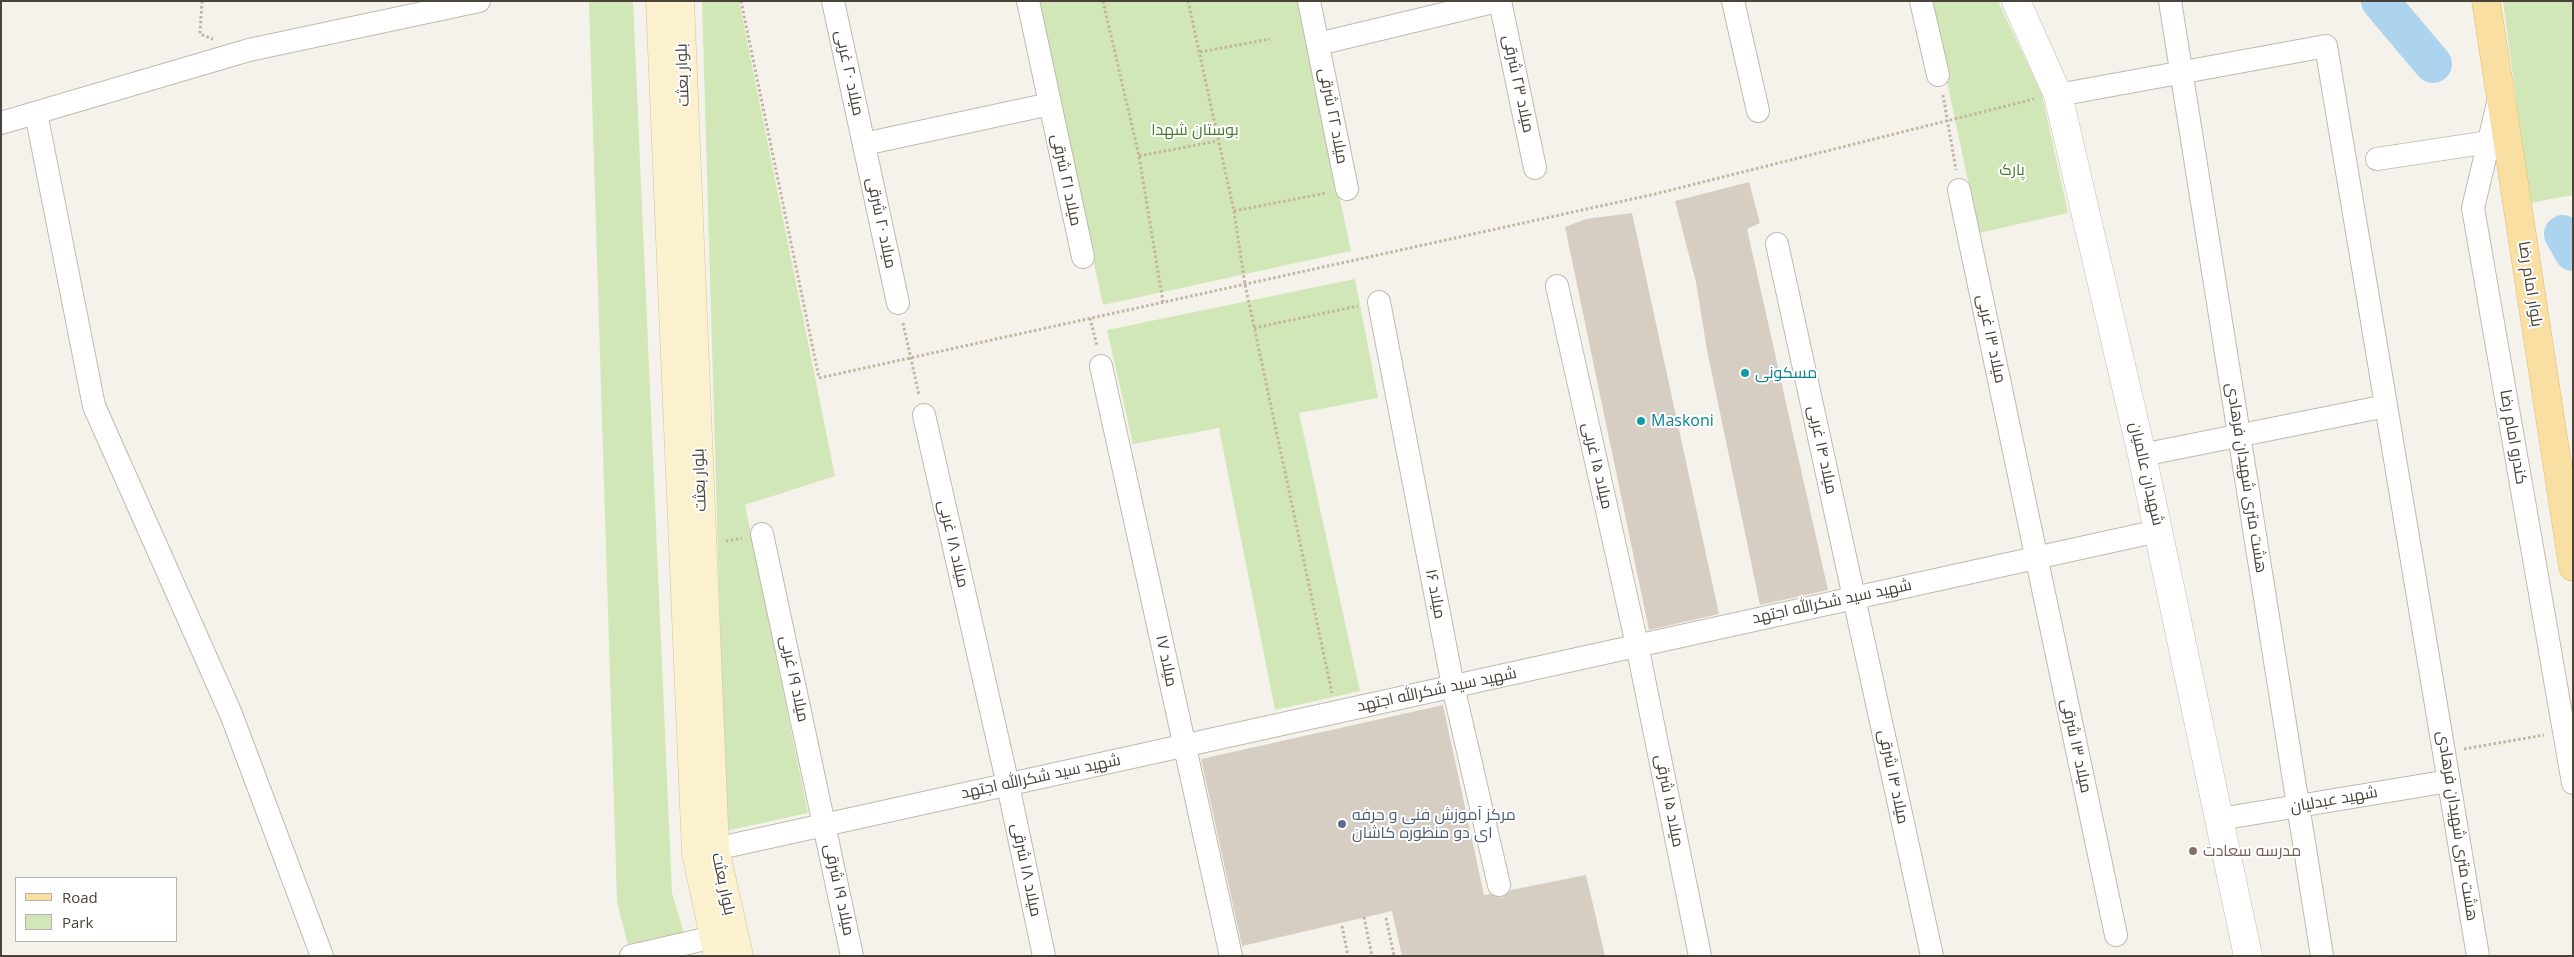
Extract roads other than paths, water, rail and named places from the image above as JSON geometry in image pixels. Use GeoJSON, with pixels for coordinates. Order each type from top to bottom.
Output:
{"type":"FeatureCollection","features":[{"type":"Feature","properties":{"kind":"main road","name":"بلوار بعثت"},"geometry":{"type":"LineString","coordinates":[[660,1],[696,853],[716,946]]}},
{"type":"Feature","properties":{"kind":"main road","name":"بلوار بعثت"},"geometry":{"type":"LineString","coordinates":[[680,1],[715,849],[738,956]]}},
{"type":"Feature","properties":{"kind":"main road","name":"بلوار امام رضا"},"geometry":{"type":"LineString","coordinates":[[2486,1],[2573,567]]}},
{"type":"Feature","properties":{"kind":"street"},"geometry":{"type":"LineString","coordinates":[[1,123],[248,50],[479,1]]}},
{"type":"Feature","properties":{"kind":"street","name":"میلاد ۲۰ غربی"},"geometry":{"type":"LineString","coordinates":[[833,1],[864,144]]}},
{"type":"Feature","properties":{"kind":"street","name":"میلاد ۲۱ شرقی"},"geometry":{"type":"LineString","coordinates":[[1028,1],[1082,257]]}},
{"type":"Feature","properties":{"kind":"street","name":"میلاد ۲۲ شرقی"},"geometry":{"type":"LineString","coordinates":[[1309,1],[1348,189]]}},
{"type":"Feature","properties":{"kind":"street"},"geometry":{"type":"LineString","coordinates":[[1318,44],[1499,1]]}},
{"type":"Feature","properties":{"kind":"street","name":"میلاد ۲۳ شرقی"},"geometry":{"type":"LineString","coordinates":[[1499,1],[1535,168]]}},
{"type":"Feature","properties":{"kind":"street"},"geometry":{"type":"LineString","coordinates":[[1734,1],[1758,111]]}},
{"type":"Feature","properties":{"kind":"street"},"geometry":{"type":"LineString","coordinates":[[1921,1],[1938,75]]}},
{"type":"Feature","properties":{"kind":"street","name":"شهیدان عالمیان"},"geometry":{"type":"LineString","coordinates":[[2016,1],[2047,97],[2142,455],[2248,956]]}},
{"type":"Feature","properties":{"kind":"street","name":"هشت متری شهیدان فرهادی"},"geometry":{"type":"LineString","coordinates":[[2170,1],[2322,956]]}},
{"type":"Feature","properties":{"kind":"street","name":"هشت متری شهیدان فرهادی"},"geometry":{"type":"LineString","coordinates":[[2181,72],[2326,46],[2446,752],[2449,781],[2478,956]]}},
{"type":"Feature","properties":{"kind":"street"},"geometry":{"type":"LineString","coordinates":[[2047,97],[2181,72]]}},
{"type":"Feature","properties":{"kind":"street","name":"کندرو امام رضا"},"geometry":{"type":"LineString","coordinates":[[2500,93],[2473,208],[2573,783]]}},
{"type":"Feature","properties":{"kind":"street"},"geometry":{"type":"LineString","coordinates":[[864,144],[1050,104]]}},
{"type":"Feature","properties":{"kind":"street"},"geometry":{"type":"LineString","coordinates":[[36,113],[94,406],[231,714],[322,956]]}},
{"type":"Feature","properties":{"kind":"street"},"geometry":{"type":"LineString","coordinates":[[2377,159],[2489,142]]}},
{"type":"Feature","properties":{"kind":"street","name":"میلاد ۲۰ شرقی"},"geometry":{"type":"LineString","coordinates":[[864,144],[898,303]]}},
{"type":"Feature","properties":{"kind":"street","name":"میلاد ۱۳ غربی"},"geometry":{"type":"LineString","coordinates":[[1959,190],[2036,557]]}},
{"type":"Feature","properties":{"kind":"street","name":"میلاد ۱۴ غربی"},"geometry":{"type":"LineString","coordinates":[[1776,244],[1854,598]]}},
{"type":"Feature","properties":{"kind":"street","name":"میلاد ۱۵ غربی"},"geometry":{"type":"LineString","coordinates":[[1557,286],[1637,646]]}},
{"type":"Feature","properties":{"kind":"street","name":"میلاد ۱۶"},"geometry":{"type":"LineString","coordinates":[[1378,302],[1453,686],[1498,885]]}},
{"type":"Feature","properties":{"kind":"street","name":"میلاد ۱۷"},"geometry":{"type":"LineString","coordinates":[[1101,366],[1231,956]]}},
{"type":"Feature","properties":{"kind":"street"},"geometry":{"type":"LineString","coordinates":[[2142,455],[2386,406]]}},
{"type":"Feature","properties":{"kind":"street","name":"میلاد ۱۸ غربی"},"geometry":{"type":"LineString","coordinates":[[924,415],[1008,785]]}},
{"type":"Feature","properties":{"kind":"street","name":"شهید سید شکرالله اجتهد"},"geometry":{"type":"LineString","coordinates":[[715,849],[2158,531]]}},
{"type":"Feature","properties":{"kind":"street","name":"میلاد ۱۹ غربی"},"geometry":{"type":"LineString","coordinates":[[762,534],[825,825]]}},
{"type":"Feature","properties":{"kind":"street","name":"میلاد ۱۳ شرقی"},"geometry":{"type":"LineString","coordinates":[[2036,557],[2116,935]]}},
{"type":"Feature","properties":{"kind":"street","name":"میلاد ۱۴ شرقی"},"geometry":{"type":"LineString","coordinates":[[1854,598],[1932,956]]}},
{"type":"Feature","properties":{"kind":"street","name":"میلاد ۱۵ شرقی"},"geometry":{"type":"LineString","coordinates":[[1637,646],[1700,956]]}},
{"type":"Feature","properties":{"kind":"street","name":"شهید عبدلیان"},"geometry":{"type":"LineString","coordinates":[[2220,819],[2449,781]]}},
{"type":"Feature","properties":{"kind":"street","name":"میلاد ۱۸ شرقی"},"geometry":{"type":"LineString","coordinates":[[1008,785],[1044,956]]}},
{"type":"Feature","properties":{"kind":"street","name":"میلاد ۱۹ شرقی"},"geometry":{"type":"LineString","coordinates":[[825,825],[852,956]]}},
{"type":"Feature","properties":{"kind":"street"},"geometry":{"type":"LineString","coordinates":[[631,956],[716,946]]}},
{"type":"Feature","properties":{"kind":"waterway"},"geometry":{"type":"LineString","coordinates":[[2380,1],[2433,64]]}},
{"type":"Feature","properties":{"kind":"waterway"},"geometry":{"type":"LineString","coordinates":[[2563,234],[2573,252]]}},
{"type":"Feature","properties":{"kind":"place","name":"مسکونی"},"geometry":{"type":"Point","coordinates":[1745,373]}},
{"type":"Feature","properties":{"kind":"place","name":"Maskoni"},"geometry":{"type":"Point","coordinates":[1641,421]}},
{"type":"Feature","properties":{"kind":"place","name":"مرکز آموزش فنی و حرفه ای دو منظوره کاشان"},"geometry":{"type":"Point","coordinates":[1342,824]}},
{"type":"Feature","properties":{"kind":"place","name":"مدرسه سعادت"},"geometry":{"type":"Point","coordinates":[2193,851]}},
{"type":"Feature","properties":{"kind":"park label","name":"بوستان شهدا"},"geometry":{"type":"Point","coordinates":[1195,130]}},
{"type":"Feature","properties":{"kind":"park label","name":"پارک"},"geometry":{"type":"Point","coordinates":[2012,170]}}]}
